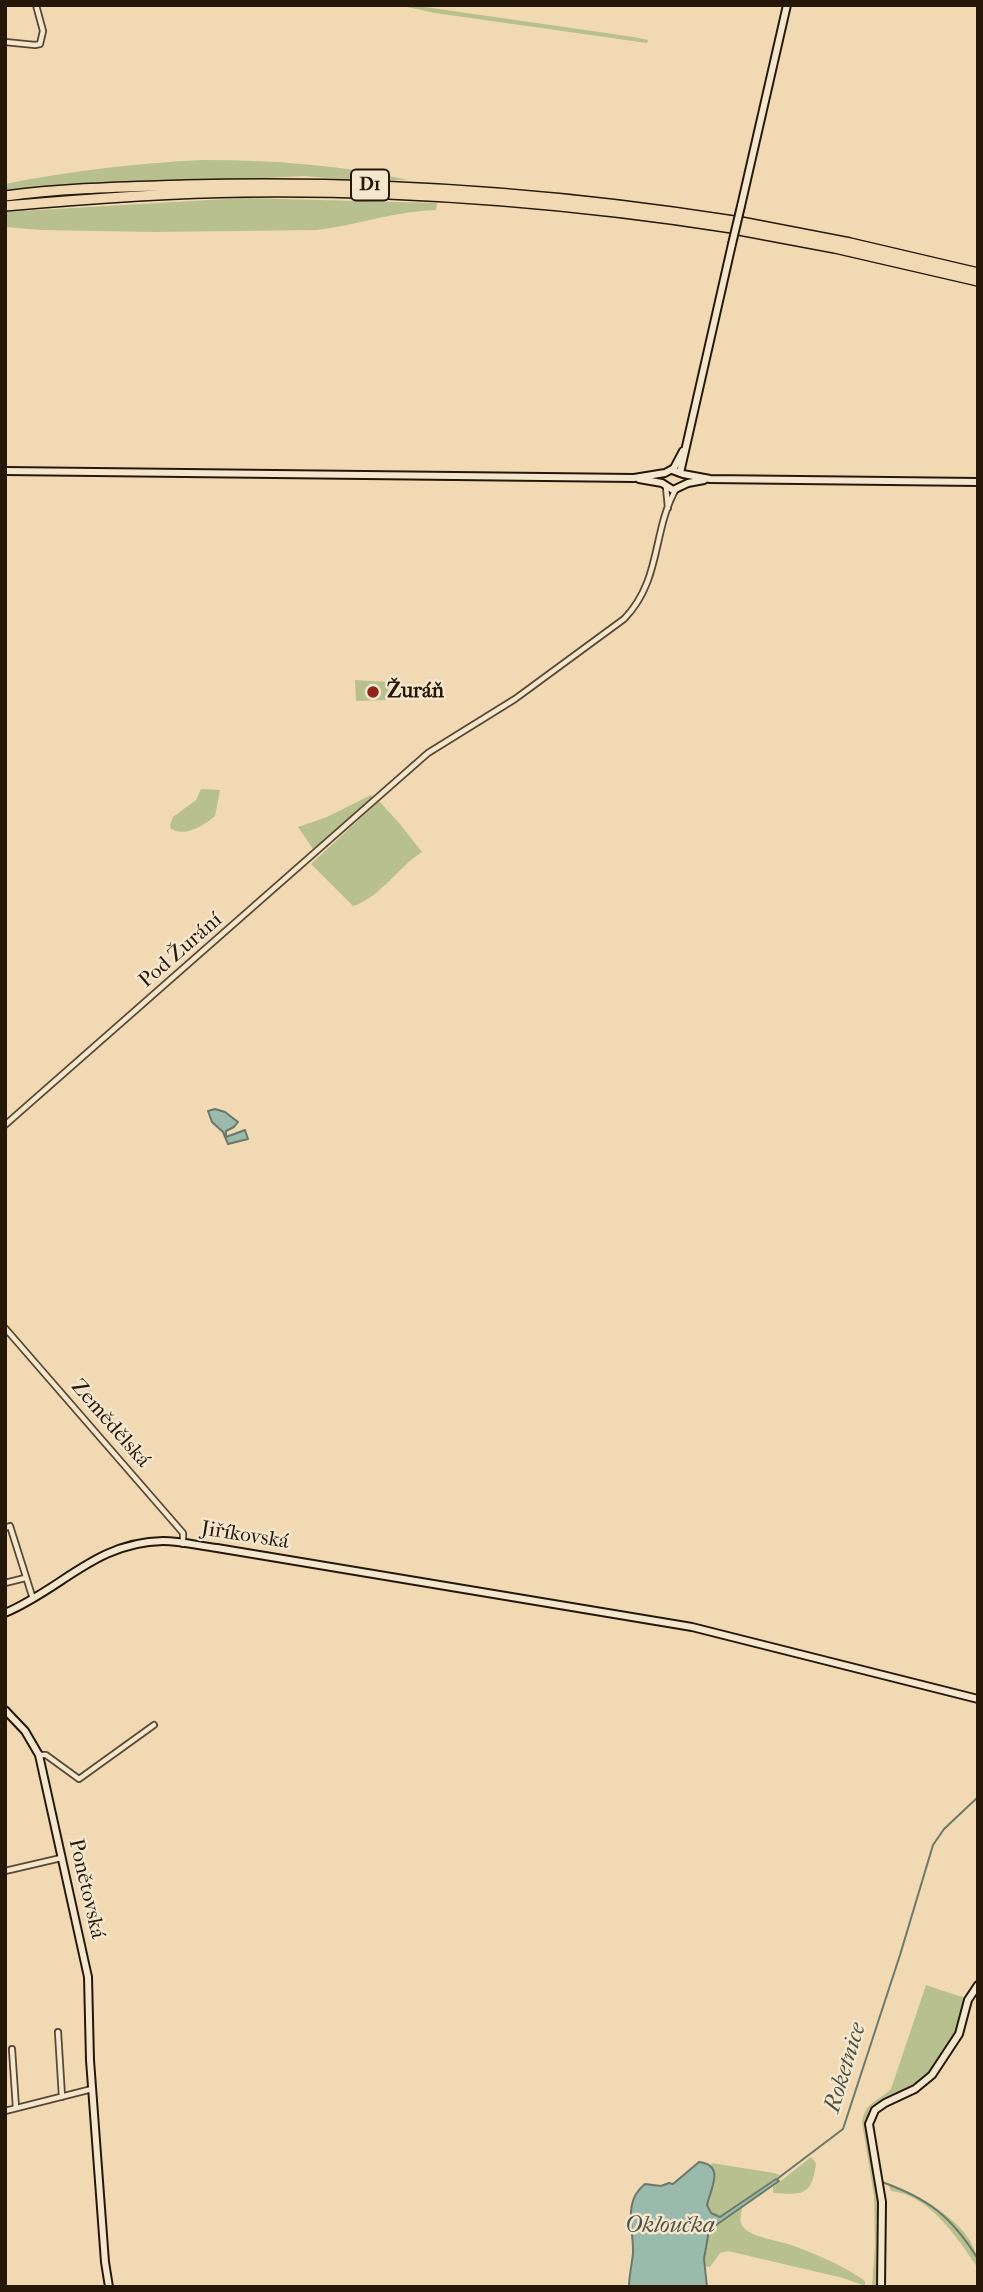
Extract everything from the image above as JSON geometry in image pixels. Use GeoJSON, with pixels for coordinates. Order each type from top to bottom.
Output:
{"type":"FeatureCollection","features":[{"type":"Feature","properties":{"kind":"highway","name":"D1"},"geometry":{"type":"LineString","coordinates":[[5,196],[117,187],[241,184],[426,187],[572,198],[850,243],[978,273]]}},
{"type":"Feature","properties":{"kind":"highway","name":"D1"},"geometry":{"type":"LineString","coordinates":[[5,206],[118,197],[244,192],[384,194],[548,204],[736,225],[978,281]]}},
{"type":"Feature","properties":{"kind":"street"},"geometry":{"type":"LineString","coordinates":[[5,42],[40,44],[43,31],[36,5]]}},
{"type":"Feature","properties":{"kind":"street"},"geometry":{"type":"LineString","coordinates":[[678,487],[683,480],[680,473],[683,452],[787,5]]}},
{"type":"Feature","properties":{"kind":"street"},"geometry":{"type":"LineString","coordinates":[[5,471],[634,478],[672,470],[683,452]]}},
{"type":"Feature","properties":{"kind":"street"},"geometry":{"type":"LineString","coordinates":[[672,470],[710,479],[978,482]]}},
{"type":"Feature","properties":{"kind":"street"},"geometry":{"type":"LineString","coordinates":[[665,473],[663,480],[668,509]]}},
{"type":"Feature","properties":{"kind":"street"},"geometry":{"type":"LineString","coordinates":[[634,478],[678,487],[710,479]]}},
{"type":"Feature","properties":{"kind":"street","name":"Pod Žurání"},"geometry":{"type":"LineString","coordinates":[[5,1125],[428,753],[515,699],[624,619],[645,590],[668,509],[678,487]]}},
{"type":"Feature","properties":{"kind":"street","name":"Zemědělská"},"geometry":{"type":"LineString","coordinates":[[5,1328],[183,1533],[183,1544]]}},
{"type":"Feature","properties":{"kind":"street"},"geometry":{"type":"LineString","coordinates":[[5,1528],[10,1526],[33,1599]]}},
{"type":"Feature","properties":{"kind":"street","name":"Jiříkovská"},"geometry":{"type":"LineString","coordinates":[[5,1613],[33,1599],[105,1553],[119,1548],[164,1541],[692,1628],[978,1699]]}},
{"type":"Feature","properties":{"kind":"street"},"geometry":{"type":"LineString","coordinates":[[5,1583],[25,1578]]}},
{"type":"Feature","properties":{"kind":"street","name":"Ponětovská"},"geometry":{"type":"LineString","coordinates":[[5,1710],[25,1731],[38,1755],[88,1977],[92,2089],[109,2287]]}},
{"type":"Feature","properties":{"kind":"street"},"geometry":{"type":"LineString","coordinates":[[38,1755],[46,1755],[79,1779],[154,1725]]}},
{"type":"Feature","properties":{"kind":"street"},"geometry":{"type":"LineString","coordinates":[[5,1871],[61,1858]]}},
{"type":"Feature","properties":{"kind":"street"},"geometry":{"type":"LineString","coordinates":[[881,2287],[882,2202],[870,2139],[870,2124],[875,2110],[915,2089],[932,2075],[959,2034],[968,2000],[978,1985]]}},
{"type":"Feature","properties":{"kind":"street"},"geometry":{"type":"LineString","coordinates":[[58,2032],[62,2097]]}},
{"type":"Feature","properties":{"kind":"street"},"geometry":{"type":"LineString","coordinates":[[12,2049],[16,2108]]}},
{"type":"Feature","properties":{"kind":"street"},"geometry":{"type":"LineString","coordinates":[[5,2111],[92,2089]]}},
{"type":"Feature","properties":{"kind":"green space"},"geometry":{"type":"Polygon","coordinates":[[[398,5],[648,40],[647,43],[435,13],[398,5]]]}},
{"type":"Feature","properties":{"kind":"green space"},"geometry":{"type":"Polygon","coordinates":[[[203,160],[306,164],[408,180],[352,180],[305,176],[5,192],[5,184],[54,175],[128,165],[203,160]]]}},
{"type":"Feature","properties":{"kind":"green space"},"geometry":{"type":"Polygon","coordinates":[[[243,198],[437,203],[436,210],[317,230],[155,232],[5,227],[5,212],[243,198]]]}},
{"type":"Feature","properties":{"kind":"green space"},"geometry":{"type":"Polygon","coordinates":[[[355,680],[390,682],[386,700],[356,701],[355,680]]]}},
{"type":"Feature","properties":{"kind":"green space"},"geometry":{"type":"Polygon","coordinates":[[[201,789],[220,790],[215,816],[200,827],[188,831],[171,829],[173,817],[196,800],[201,789]]]}},
{"type":"Feature","properties":{"kind":"green space"},"geometry":{"type":"Polygon","coordinates":[[[371,795],[374,799],[315,852],[298,827],[327,817],[371,795]]]}},
{"type":"Feature","properties":{"kind":"green space"},"geometry":{"type":"Polygon","coordinates":[[[379,801],[422,852],[372,896],[353,906],[311,864],[379,801]]]}},
{"type":"Feature","properties":{"kind":"green space"},"geometry":{"type":"Polygon","coordinates":[[[926,1985],[967,1998],[955,2037],[935,2067],[916,2086],[886,2100],[867,2126],[880,2199],[879,2287],[872,2287],[875,2247],[874,2196],[862,2123],[869,2106],[891,2089],[926,1985]]]}},
{"type":"Feature","properties":{"kind":"green space"},"geometry":{"type":"Polygon","coordinates":[[[811,2157],[816,2163],[809,2188],[792,2194],[773,2193],[773,2187],[811,2157]]]}},
{"type":"Feature","properties":{"kind":"green space"},"geometry":{"type":"Polygon","coordinates":[[[711,2163],[780,2175],[720,2217],[711,2213],[707,2205],[715,2177],[711,2163]]]}},
{"type":"Feature","properties":{"kind":"green space"},"geometry":{"type":"Polygon","coordinates":[[[888,2183],[931,2205],[958,2226],[976,2253],[978,2268],[942,2220],[918,2201],[891,2191],[888,2183]]]}},
{"type":"Feature","properties":{"kind":"green space"},"geometry":{"type":"Polygon","coordinates":[[[742,2208],[741,2223],[748,2231],[829,2260],[865,2281],[865,2286],[843,2278],[728,2251],[720,2253],[710,2267],[704,2266],[709,2230],[742,2208]]]}},
{"type":"Feature","properties":{"kind":"water"},"geometry":{"type":"Polygon","coordinates":[[[215,1109],[225,1112],[238,1122],[226,1131],[226,1137],[245,1130],[248,1139],[228,1144],[223,1132],[212,1122],[208,1111],[215,1109]]]}},
{"type":"Feature","properties":{"kind":"water","name":"Okloučka"},"geometry":{"type":"Polygon","coordinates":[[[699,2162],[707,2164],[714,2173],[707,2205],[711,2213],[720,2217],[776,2179],[779,2181],[709,2230],[704,2259],[707,2287],[629,2287],[633,2253],[631,2208],[638,2191],[645,2184],[673,2184],[699,2162]]]}},
{"type":"Feature","properties":{"kind":"waterway","name":"Roketnice"},"geometry":{"type":"LineString","coordinates":[[777,2179],[843,2129],[933,1845],[944,1829],[978,1797]]}},
{"type":"Feature","properties":{"kind":"waterway"},"geometry":{"type":"LineString","coordinates":[[882,2182],[926,2202],[948,2220],[978,2259]]}},
{"type":"Feature","properties":{"kind":"place","name":"Žuráň"},"geometry":{"type":"Point","coordinates":[373,692]}}]}
